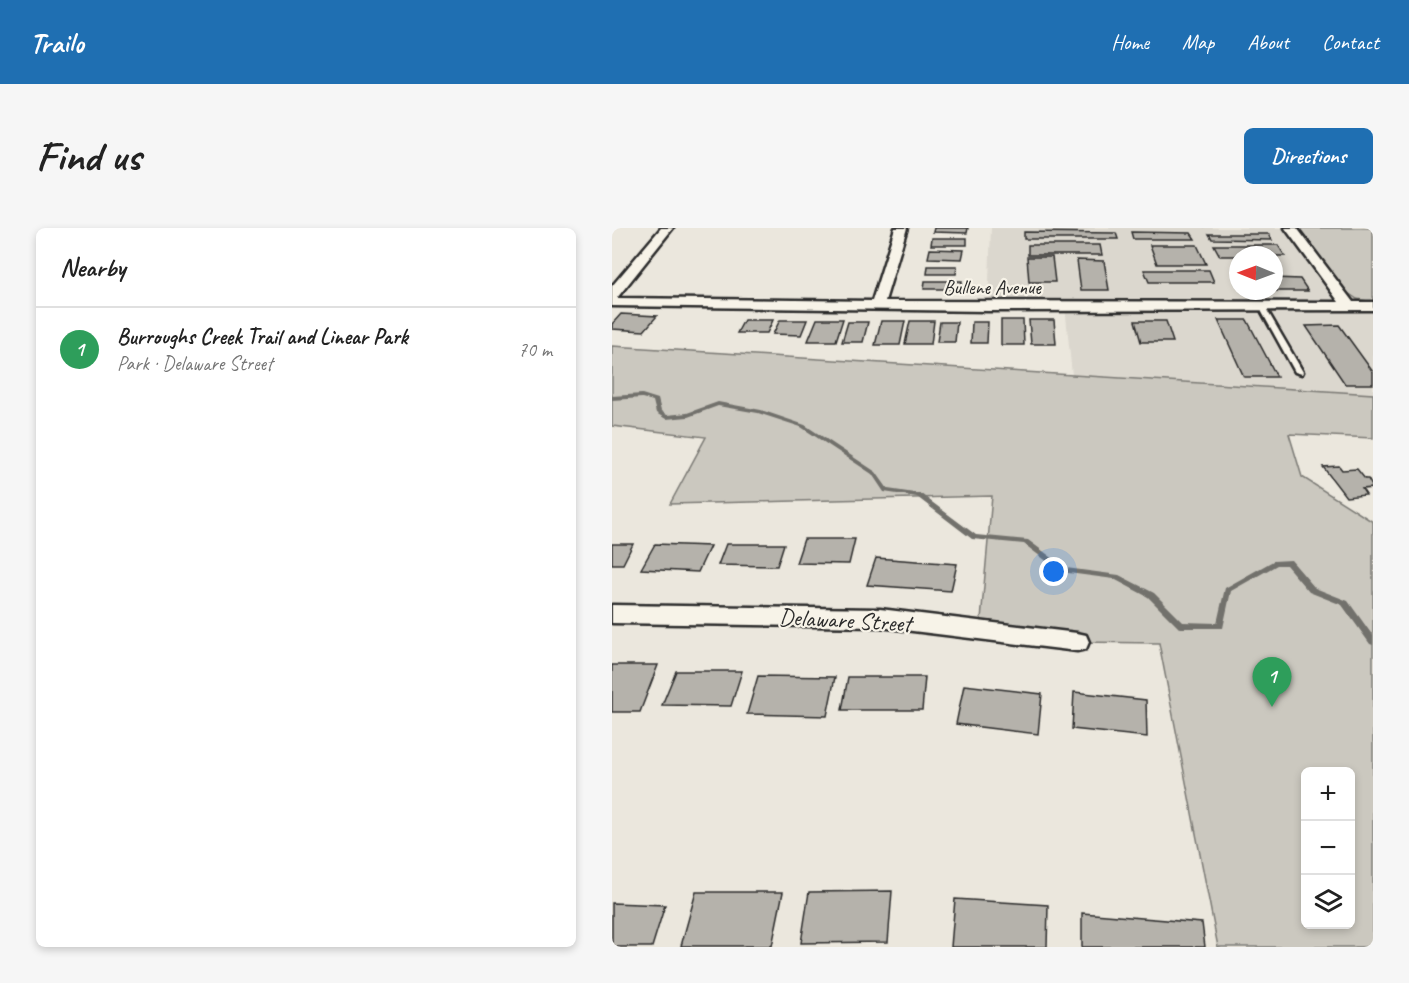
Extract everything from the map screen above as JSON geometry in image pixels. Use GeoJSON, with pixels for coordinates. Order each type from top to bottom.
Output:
{"type":"FeatureCollection","features":[{"type":"Feature","properties":{"kind":"street"},"geometry":{"type":"LineString","coordinates":[[612,295],[667,228]]}},
{"type":"Feature","properties":{"kind":"street"},"geometry":{"type":"LineString","coordinates":[[877,306],[901,228]]}},
{"type":"Feature","properties":{"kind":"street"},"geometry":{"type":"LineString","coordinates":[[1290,228],[1348,306]]}},
{"type":"Feature","properties":{"kind":"street","name":"Bullene Avenue"},"geometry":{"type":"LineString","coordinates":[[612,302],[877,306],[1373,306]]}},
{"type":"Feature","properties":{"kind":"street","name":"Delaware Street"},"geometry":{"type":"LineString","coordinates":[[612,614],[880,618],[1077,642]]}},
{"type":"Feature","properties":{"kind":"lane"},"geometry":{"type":"LineString","coordinates":[[1261,305],[1299,372]]}},
{"type":"Feature","properties":{"kind":"shaded area"},"geometry":{"type":"Polygon","coordinates":[[[991,228],[1373,228],[1373,394],[1072,375],[1065,306],[988,307],[991,228]]]}},
{"type":"Feature","properties":{"kind":"shaded area"},"geometry":{"type":"Polygon","coordinates":[[[1298,228],[1373,228],[1373,302],[1357,299],[1348,293],[1298,228]]]}},
{"type":"Feature","properties":{"kind":"shaded area"},"geometry":{"type":"Polygon","coordinates":[[[612,346],[1373,394],[1373,438],[1289,434],[1302,477],[1373,522],[1373,947],[1218,947],[1159,643],[1077,642],[980,631],[992,496],[670,504],[706,437],[612,426],[612,346]]]}},
{"type":"Feature","properties":{"kind":"building"},"geometry":{"type":"Polygon","coordinates":[[[934,228],[968,228],[967,233],[933,232],[934,228]]]}},
{"type":"Feature","properties":{"kind":"building"},"geometry":{"type":"Polygon","coordinates":[[[1024,232],[1116,233],[1118,239],[1024,239],[1024,232]]]}},
{"type":"Feature","properties":{"kind":"building"},"geometry":{"type":"Polygon","coordinates":[[[1131,232],[1191,233],[1195,239],[1133,239],[1131,232]]]}},
{"type":"Feature","properties":{"kind":"building"},"geometry":{"type":"Polygon","coordinates":[[[1209,234],[1269,234],[1272,240],[1212,239],[1209,234]]]}},
{"type":"Feature","properties":{"kind":"building"},"geometry":{"type":"Polygon","coordinates":[[[932,238],[967,238],[967,245],[931,245],[932,238]]]}},
{"type":"Feature","properties":{"kind":"building"},"geometry":{"type":"Polygon","coordinates":[[[1028,245],[1100,245],[1102,255],[1028,255],[1028,245]]]}},
{"type":"Feature","properties":{"kind":"building"},"geometry":{"type":"Polygon","coordinates":[[[1150,245],[1197,245],[1206,264],[1157,264],[1150,245]]]}},
{"type":"Feature","properties":{"kind":"building"},"geometry":{"type":"Polygon","coordinates":[[[1214,245],[1279,246],[1229,246],[1229,256],[1220,256],[1214,245]]]}},
{"type":"Feature","properties":{"kind":"building"},"geometry":{"type":"Polygon","coordinates":[[[930,249],[964,250],[962,259],[928,258],[930,249]]]}},
{"type":"Feature","properties":{"kind":"building"},"geometry":{"type":"Polygon","coordinates":[[[1027,257],[1052,257],[1055,282],[1029,282],[1027,257]]]}},
{"type":"Feature","properties":{"kind":"building"},"geometry":{"type":"Polygon","coordinates":[[[1077,260],[1104,261],[1109,290],[1081,290],[1077,260]]]}},
{"type":"Feature","properties":{"kind":"building"},"geometry":{"type":"Polygon","coordinates":[[[928,266],[957,266],[956,274],[927,274],[928,266]]]}},
{"type":"Feature","properties":{"kind":"building"},"geometry":{"type":"Polygon","coordinates":[[[1144,270],[1209,270],[1214,282],[1149,282],[1144,270]]]}},
{"type":"Feature","properties":{"kind":"building"},"geometry":{"type":"Polygon","coordinates":[[[1283,278],[1300,279],[1308,291],[1283,291],[1283,278]]]}},
{"type":"Feature","properties":{"kind":"building"},"geometry":{"type":"Polygon","coordinates":[[[925,281],[962,281],[961,289],[924,289],[925,281]]]}},
{"type":"Feature","properties":{"kind":"building"},"geometry":{"type":"Polygon","coordinates":[[[621,314],[657,316],[644,331],[612,329],[612,324],[621,314]]]}},
{"type":"Feature","properties":{"kind":"building"},"geometry":{"type":"Polygon","coordinates":[[[817,319],[843,319],[836,341],[808,341],[817,319]]]}},
{"type":"Feature","properties":{"kind":"building"},"geometry":{"type":"Polygon","coordinates":[[[744,320],[773,320],[767,333],[737,333],[744,320]]]}},
{"type":"Feature","properties":{"kind":"building"},"geometry":{"type":"Polygon","coordinates":[[[780,320],[807,320],[801,335],[773,334],[780,320]]]}},
{"type":"Feature","properties":{"kind":"building"},"geometry":{"type":"Polygon","coordinates":[[[1001,320],[1023,320],[1024,345],[1001,345],[1001,320]]]}},
{"type":"Feature","properties":{"kind":"building"},"geometry":{"type":"Polygon","coordinates":[[[1029,320],[1054,320],[1056,344],[1031,344],[1029,320]]]}},
{"type":"Feature","properties":{"kind":"building"},"geometry":{"type":"Polygon","coordinates":[[[1218,320],[1247,320],[1277,377],[1244,377],[1218,320]]]}},
{"type":"Feature","properties":{"kind":"building"},"geometry":{"type":"Polygon","coordinates":[[[881,321],[905,321],[900,345],[875,345],[881,321]]]}},
{"type":"Feature","properties":{"kind":"building"},"geometry":{"type":"Polygon","coordinates":[[[910,321],[934,321],[931,344],[905,344],[910,321]]]}},
{"type":"Feature","properties":{"kind":"building"},"geometry":{"type":"Polygon","coordinates":[[[1135,321],[1166,321],[1173,342],[1141,342],[1135,321]]]}},
{"type":"Feature","properties":{"kind":"building"},"geometry":{"type":"Polygon","coordinates":[[[848,322],[868,322],[863,342],[842,342],[848,322]]]}},
{"type":"Feature","properties":{"kind":"building"},"geometry":{"type":"Polygon","coordinates":[[[940,322],[957,322],[955,342],[937,342],[940,322]]]}},
{"type":"Feature","properties":{"kind":"building"},"geometry":{"type":"Polygon","coordinates":[[[972,322],[988,322],[987,343],[971,343],[972,322]]]}},
{"type":"Feature","properties":{"kind":"building"},"geometry":{"type":"Polygon","coordinates":[[[1339,325],[1373,372],[1373,384],[1345,384],[1306,326],[1339,325]]]}},
{"type":"Feature","properties":{"kind":"building"},"geometry":{"type":"Polygon","coordinates":[[[1339,466],[1342,470],[1357,469],[1365,479],[1368,479],[1373,488],[1362,489],[1366,495],[1346,497],[1323,467],[1339,466]]]}},
{"type":"Feature","properties":{"kind":"building"},"geometry":{"type":"Polygon","coordinates":[[[804,539],[855,539],[849,564],[796,563],[804,539]]]}},
{"type":"Feature","properties":{"kind":"building"},"geometry":{"type":"Polygon","coordinates":[[[612,544],[633,544],[623,564],[612,564],[612,544]]]}},
{"type":"Feature","properties":{"kind":"building"},"geometry":{"type":"Polygon","coordinates":[[[655,544],[710,546],[698,572],[641,569],[655,544]]]}},
{"type":"Feature","properties":{"kind":"building"},"geometry":{"type":"Polygon","coordinates":[[[726,544],[784,544],[777,566],[718,565],[726,544]]]}},
{"type":"Feature","properties":{"kind":"building"},"geometry":{"type":"Polygon","coordinates":[[[876,558],[957,564],[951,591],[867,585],[876,558]]]}},
{"type":"Feature","properties":{"kind":"building"},"geometry":{"type":"Polygon","coordinates":[[[612,665],[658,665],[640,712],[612,712],[612,665]]]}},
{"type":"Feature","properties":{"kind":"building"},"geometry":{"type":"Polygon","coordinates":[[[676,671],[742,671],[731,706],[662,705],[676,671]]]}},
{"type":"Feature","properties":{"kind":"building"},"geometry":{"type":"Polygon","coordinates":[[[758,676],[835,677],[827,716],[747,714],[758,676]]]}},
{"type":"Feature","properties":{"kind":"building"},"geometry":{"type":"Polygon","coordinates":[[[848,677],[925,677],[922,710],[842,710],[848,677]]]}},
{"type":"Feature","properties":{"kind":"building"},"geometry":{"type":"Polygon","coordinates":[[[964,685],[1042,694],[1038,734],[956,724],[964,685]]]}},
{"type":"Feature","properties":{"kind":"building"},"geometry":{"type":"Polygon","coordinates":[[[1074,692],[1146,700],[1147,737],[1072,729],[1074,692]]]}},
{"type":"Feature","properties":{"kind":"building"},"geometry":{"type":"Polygon","coordinates":[[[892,891],[888,942],[801,943],[809,892],[892,891]]]}},
{"type":"Feature","properties":{"kind":"building"},"geometry":{"type":"Polygon","coordinates":[[[696,892],[783,892],[772,946],[681,946],[696,892]]]}},
{"type":"Feature","properties":{"kind":"building"},"geometry":{"type":"Polygon","coordinates":[[[955,899],[1048,905],[1047,947],[951,947],[955,899]]]}},
{"type":"Feature","properties":{"kind":"building"},"geometry":{"type":"Polygon","coordinates":[[[612,903],[665,905],[652,947],[612,947],[612,903]]]}},
{"type":"Feature","properties":{"kind":"building"},"geometry":{"type":"Polygon","coordinates":[[[1082,913],[1202,923],[1205,947],[1082,947],[1082,913]]]}},
{"type":"Feature","properties":{"kind":"waterway"},"geometry":{"type":"LineString","coordinates":[[612,398],[642,396],[656,400],[658,412],[666,417],[688,415],[718,404],[759,411],[803,426],[874,473],[886,491],[919,495],[974,537],[1026,542],[1064,570],[1116,577],[1151,595],[1181,625],[1220,626],[1228,590],[1276,563],[1288,562],[1312,590],[1345,603],[1373,642]]}},
{"type":"Feature","properties":{"kind":"place","name":"Burroughs Creek Trail and Linear Park"},"geometry":{"type":"Point","coordinates":[1272,707]}}]}
